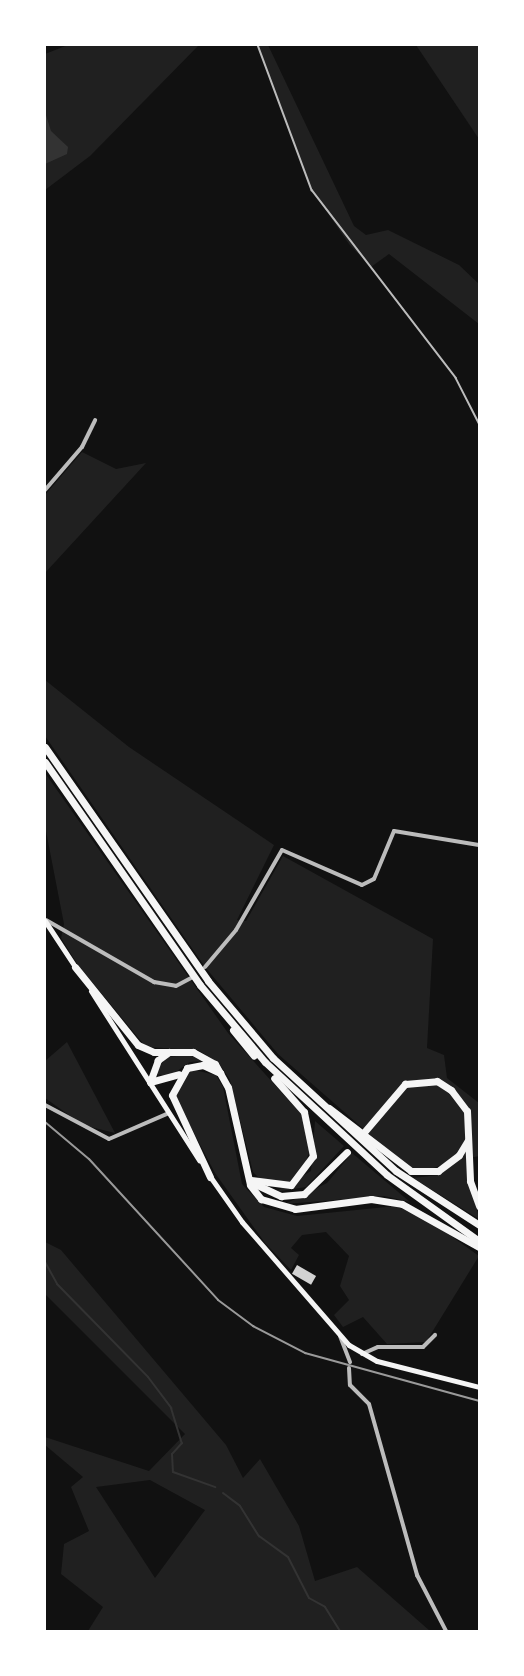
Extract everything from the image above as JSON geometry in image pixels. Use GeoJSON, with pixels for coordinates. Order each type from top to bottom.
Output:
{"type":"FeatureCollection","features":[{"type":"Feature","properties":{"kind":"highway"},"geometry":{"type":"LineString","coordinates":[[45,747],[238,1039],[304,1112],[313,1135],[313,1156],[298,1181],[272,1186],[251,1180]]}},
{"type":"Feature","properties":{"kind":"highway"},"geometry":{"type":"LineString","coordinates":[[45,762],[230,1008],[311,1096],[396,1171],[479,1225]]}},
{"type":"Feature","properties":{"kind":"highway"},"geometry":{"type":"LineString","coordinates":[[75,967],[138,1045],[169,1052],[204,1055],[222,1074],[254,1193],[270,1204],[317,1209],[371,1199],[395,1202],[421,1210],[479,1246]]}},
{"type":"Feature","properties":{"kind":"highway"},"geometry":{"type":"LineString","coordinates":[[224,1015],[338,1134],[479,1241]]}},
{"type":"Feature","properties":{"kind":"highway"},"geometry":{"type":"LineString","coordinates":[[150,1082],[158,1060],[169,1052]]}},
{"type":"Feature","properties":{"kind":"highway"},"geometry":{"type":"LineString","coordinates":[[150,1082],[179,1074],[194,1065],[222,1074]]}},
{"type":"Feature","properties":{"kind":"highway"},"geometry":{"type":"LineString","coordinates":[[179,1074],[173,1104],[210,1177]]}},
{"type":"Feature","properties":{"kind":"highway"},"geometry":{"type":"LineString","coordinates":[[365,1131],[394,1093],[420,1080],[437,1081],[460,1099],[469,1138],[470,1181],[479,1206]]}},
{"type":"Feature","properties":{"kind":"highway"},"geometry":{"type":"LineString","coordinates":[[311,1096],[411,1171],[438,1170],[459,1155],[469,1138]]}},
{"type":"Feature","properties":{"kind":"highway"},"geometry":{"type":"LineString","coordinates":[[247,1172],[251,1180],[270,1194],[304,1194],[347,1152]]}},
{"type":"Feature","properties":{"kind":"main road"},"geometry":{"type":"LineString","coordinates":[[45,920],[210,1177],[340,1336],[362,1355],[479,1387]]}},
{"type":"Feature","properties":{"kind":"street"},"geometry":{"type":"LineString","coordinates":[[45,490],[82,447],[95,420]]}},
{"type":"Feature","properties":{"kind":"street"},"geometry":{"type":"LineString","coordinates":[[205,967],[236,930],[282,850],[362,885],[374,879],[394,831],[479,845]]}},
{"type":"Feature","properties":{"kind":"street"},"geometry":{"type":"LineString","coordinates":[[45,920],[154,982],[176,986],[190,978]]}},
{"type":"Feature","properties":{"kind":"street"},"geometry":{"type":"LineString","coordinates":[[45,1105],[109,1139],[169,1113]]}},
{"type":"Feature","properties":{"kind":"street"},"geometry":{"type":"LineString","coordinates":[[362,1355],[378,1347],[423,1347],[435,1335]]}},
{"type":"Feature","properties":{"kind":"street"},"geometry":{"type":"LineString","coordinates":[[340,1336],[349,1365],[350,1385],[369,1404],[426,1597],[446,1631]]}},
{"type":"Feature","properties":{"kind":"lane"},"geometry":{"type":"LineString","coordinates":[[258,45],[312,190],[456,378],[479,423]]}},
{"type":"Feature","properties":{"kind":"shaded area"},"geometry":{"type":"Polygon","coordinates":[[[68,45],[199,45],[90,156],[45,190],[45,54],[68,45]]]}},
{"type":"Feature","properties":{"kind":"shaded area"},"geometry":{"type":"Polygon","coordinates":[[[257,45],[268,45],[354,226],[366,235],[388,230],[459,265],[479,284],[479,324],[389,254],[371,267],[349,244],[312,190],[257,45]]]}},
{"type":"Feature","properties":{"kind":"shaded area"},"geometry":{"type":"Polygon","coordinates":[[[416,45],[479,45],[479,139],[416,45]]]}},
{"type":"Feature","properties":{"kind":"shaded area"},"geometry":{"type":"Polygon","coordinates":[[[45,112],[51,131],[68,147],[67,154],[45,164],[45,112]]]}},
{"type":"Feature","properties":{"kind":"shaded area"},"geometry":{"type":"Polygon","coordinates":[[[82,452],[116,469],[146,463],[45,573],[45,495],[82,452]]]}},
{"type":"Feature","properties":{"kind":"shaded area"},"geometry":{"type":"Polygon","coordinates":[[[45,680],[129,747],[274,845],[237,920],[246,921],[283,856],[433,939],[427,1048],[444,1055],[447,1078],[479,1103],[479,1156],[466,1159],[479,1219],[413,1178],[439,1175],[458,1160],[427,1170],[407,1167],[278,1054],[205,967],[45,736],[45,680]]]}},
{"type":"Feature","properties":{"kind":"shaded area"},"geometry":{"type":"Polygon","coordinates":[[[45,773],[228,1033],[302,1115],[312,1144],[301,1175],[288,1183],[261,1180],[253,1172],[230,1080],[219,1063],[198,1050],[146,1047],[78,965],[61,938],[64,924],[45,826],[45,773]]]}},
{"type":"Feature","properties":{"kind":"shaded area"},"geometry":{"type":"Polygon","coordinates":[[[67,1042],[115,1133],[83,1125],[45,1098],[45,1061],[67,1042]]]}},
{"type":"Feature","properties":{"kind":"shaded area"},"geometry":{"type":"Polygon","coordinates":[[[190,1055],[202,1061],[190,1062],[170,1076],[155,1074],[166,1057],[190,1055]]]}},
{"type":"Feature","properties":{"kind":"shaded area"},"geometry":{"type":"Polygon","coordinates":[[[194,1070],[216,1075],[223,1087],[242,1184],[264,1207],[297,1216],[396,1206],[430,1221],[479,1256],[426,1342],[387,1344],[363,1317],[343,1327],[334,1315],[349,1300],[340,1286],[349,1256],[326,1232],[302,1235],[291,1248],[299,1255],[291,1270],[265,1243],[215,1173],[175,1097],[184,1074],[194,1070]]]}},
{"type":"Feature","properties":{"kind":"shaded area"},"geometry":{"type":"Polygon","coordinates":[[[315,1121],[344,1146],[306,1187],[275,1192],[311,1171],[315,1121]]]}},
{"type":"Feature","properties":{"kind":"shaded area"},"geometry":{"type":"Polygon","coordinates":[[[352,1153],[410,1202],[384,1196],[285,1204],[327,1183],[352,1153]]]}},
{"type":"Feature","properties":{"kind":"shaded area"},"geometry":{"type":"Polygon","coordinates":[[[45,1242],[61,1250],[226,1445],[243,1478],[260,1459],[299,1526],[315,1581],[357,1567],[430,1631],[88,1631],[103,1607],[61,1574],[64,1544],[89,1531],[71,1487],[83,1477],[45,1445],[45,1437],[149,1471],[185,1434],[45,1294],[45,1242]],[[150,1480],[96,1487],[155,1578],[205,1510],[150,1480]]]}},
{"type":"Feature","properties":{"kind":"building"},"geometry":{"type":"Polygon","coordinates":[[[297,1265],[316,1276],[311,1285],[292,1274],[297,1265]]]}},
{"type":"Feature","properties":{"kind":"waterway"},"geometry":{"type":"LineString","coordinates":[[45,1262],[57,1284],[148,1377],[171,1408],[182,1443],[172,1454],[173,1472],[215,1487]]}},
{"type":"Feature","properties":{"kind":"waterway"},"geometry":{"type":"LineString","coordinates":[[223,1493],[240,1506],[259,1536],[288,1557],[309,1598],[325,1607],[340,1631]]}},
{"type":"Feature","properties":{"kind":"railway"},"geometry":{"type":"LineString","coordinates":[[45,1122],[89,1159],[218,1300],[253,1326],[305,1353],[479,1401]]}}]}
